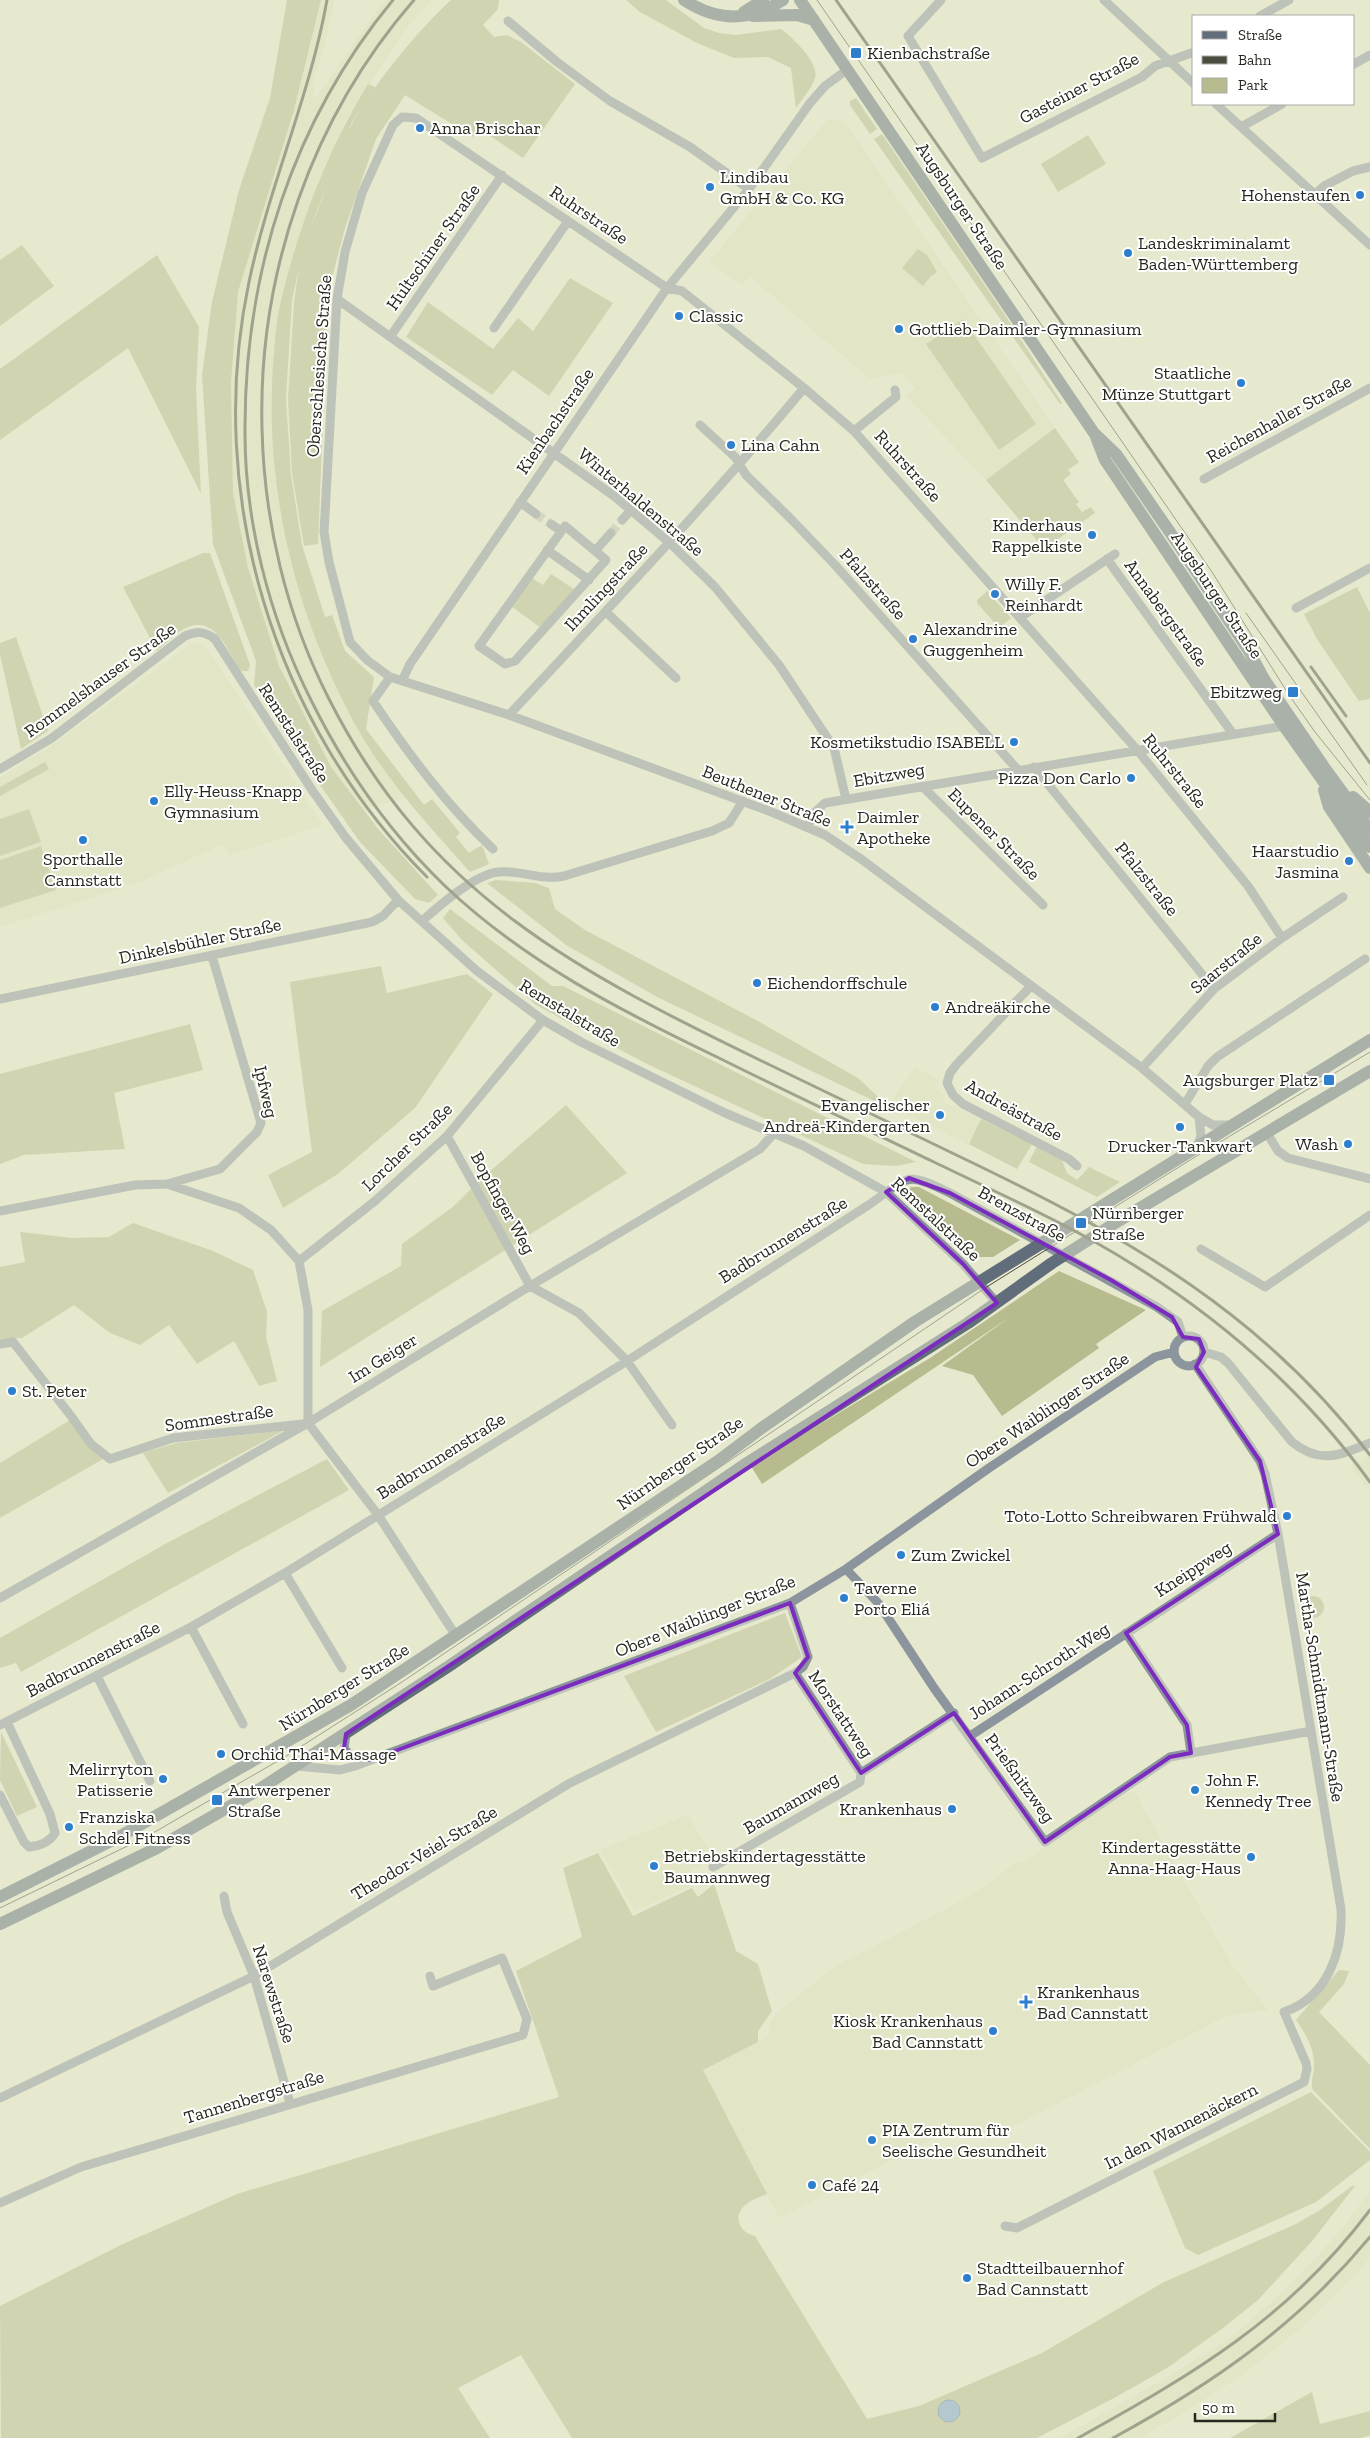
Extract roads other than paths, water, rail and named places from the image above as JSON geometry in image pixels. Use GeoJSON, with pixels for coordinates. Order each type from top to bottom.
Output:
{"type":"FeatureCollection","features":[{"type":"Feature","properties":{"kind":"main road"},"geometry":{"type":"LineString","coordinates":[[684,0],[711,14],[763,18],[797,15],[814,20]]}},
{"type":"Feature","properties":{"kind":"main road"},"geometry":{"type":"LineString","coordinates":[[738,16],[763,0]]}},
{"type":"Feature","properties":{"kind":"main road"},"geometry":{"type":"LineString","coordinates":[[751,16],[783,0]]}},
{"type":"Feature","properties":{"kind":"main road","name":"Augsburger Straße"},"geometry":{"type":"LineString","coordinates":[[800,0],[1094,433],[1105,460],[1284,726],[1370,847]]}},
{"type":"Feature","properties":{"kind":"main road","name":"Augsburger Straße"},"geometry":{"type":"LineString","coordinates":[[1094,433],[1116,454],[1249,651],[1264,679],[1370,830]]}},
{"type":"Feature","properties":{"kind":"main road"},"geometry":{"type":"LineString","coordinates":[[1319,776],[1329,807],[1370,868]]}},
{"type":"Feature","properties":{"kind":"main road"},"geometry":{"type":"LineString","coordinates":[[1338,784],[1370,812]]}},
{"type":"Feature","properties":{"kind":"main road","name":"Nürnberger Straße"},"geometry":{"type":"LineString","coordinates":[[0,1897],[117,1838],[273,1751],[366,1696],[722,1458],[763,1426],[916,1321],[1370,1040]]}},
{"type":"Feature","properties":{"kind":"main road","name":"Nürnberger Straße"},"geometry":{"type":"LineString","coordinates":[[0,1924],[157,1848],[227,1809],[297,1766],[747,1463],[933,1346],[1052,1263],[1120,1220],[1370,1071]]}},
{"type":"Feature","properties":{"kind":"street","name":"Gasteiner Straße"},"geometry":{"type":"LineString","coordinates":[[941,0],[908,36],[982,158],[1142,76],[1155,66],[1192,53]]}},
{"type":"Feature","properties":{"kind":"street"},"geometry":{"type":"LineString","coordinates":[[1104,0],[1192,82]]}},
{"type":"Feature","properties":{"kind":"street"},"geometry":{"type":"LineString","coordinates":[[1262,15],[1289,0]]}},
{"type":"Feature","properties":{"kind":"street"},"geometry":{"type":"LineString","coordinates":[[508,22],[556,62],[610,101],[690,147],[749,189]]}},
{"type":"Feature","properties":{"kind":"street"},"geometry":{"type":"LineString","coordinates":[[1355,63],[1370,55]]}},
{"type":"Feature","properties":{"kind":"street","name":"Kienbachstraße"},"geometry":{"type":"LineString","coordinates":[[402,681],[410,664],[553,451],[667,288],[749,189],[810,103],[825,86],[848,69]]}},
{"type":"Feature","properties":{"kind":"street"},"geometry":{"type":"LineString","coordinates":[[1217,105],[1370,245]]}},
{"type":"Feature","properties":{"kind":"street"},"geometry":{"type":"LineString","coordinates":[[1241,127],[1280,105]]}},
{"type":"Feature","properties":{"kind":"street","name":"Oberschlesische Straße"},"geometry":{"type":"LineString","coordinates":[[350,642],[329,562],[324,532],[337,299],[345,252],[362,193],[393,125],[402,117],[416,118]]}},
{"type":"Feature","properties":{"kind":"street","name":"Ruhrstraße"},"geometry":{"type":"LineString","coordinates":[[416,118],[667,288],[682,291],[804,388],[854,431],[1138,751],[1248,886],[1282,938]]}},
{"type":"Feature","properties":{"kind":"street"},"geometry":{"type":"LineString","coordinates":[[1315,194],[1324,186],[1354,171],[1368,168]]}},
{"type":"Feature","properties":{"kind":"street","name":"Hultschiner Straße"},"geometry":{"type":"LineString","coordinates":[[390,337],[502,175]]}},
{"type":"Feature","properties":{"kind":"street"},"geometry":{"type":"LineString","coordinates":[[494,328],[568,221]]}},
{"type":"Feature","properties":{"kind":"street","name":"Winterhaldenstraße"},"geometry":{"type":"LineString","coordinates":[[337,299],[553,451],[631,510],[670,543],[715,587],[779,665],[834,748],[846,799]]}},
{"type":"Feature","properties":{"kind":"street","name":"Ihmlingstraße"},"geometry":{"type":"LineString","coordinates":[[509,715],[670,543],[739,466],[804,388]]}},
{"type":"Feature","properties":{"kind":"street","name":"Reichenhaller Straße"},"geometry":{"type":"LineString","coordinates":[[1204,478],[1370,388]]}},
{"type":"Feature","properties":{"kind":"street"},"geometry":{"type":"LineString","coordinates":[[854,431],[896,398],[895,390]]}},
{"type":"Feature","properties":{"kind":"street","name":"Pfalzstraße"},"geometry":{"type":"LineString","coordinates":[[700,425],[735,456],[739,466],[836,566],[1017,769]]}},
{"type":"Feature","properties":{"kind":"street"},"geometry":{"type":"LineString","coordinates":[[520,502],[536,514]]}},
{"type":"Feature","properties":{"kind":"street"},"geometry":{"type":"LineString","coordinates":[[622,520],[631,510]]}},
{"type":"Feature","properties":{"kind":"street"},"geometry":{"type":"LineString","coordinates":[[551,524],[561,531]]}},
{"type":"Feature","properties":{"kind":"street"},"geometry":{"type":"LineString","coordinates":[[565,526],[606,560],[515,661],[505,664],[479,646],[561,531],[565,526]]}},
{"type":"Feature","properties":{"kind":"street"},"geometry":{"type":"LineString","coordinates":[[595,551],[611,534]]}},
{"type":"Feature","properties":{"kind":"street"},"geometry":{"type":"LineString","coordinates":[[547,550],[588,580]]}},
{"type":"Feature","properties":{"kind":"street","name":"Annabergstraße"},"geometry":{"type":"LineString","coordinates":[[1021,617],[1111,557],[1233,734]]}},
{"type":"Feature","properties":{"kind":"street"},"geometry":{"type":"LineString","coordinates":[[1296,608],[1370,568]]}},
{"type":"Feature","properties":{"kind":"street"},"geometry":{"type":"LineString","coordinates":[[606,612],[676,678]]}},
{"type":"Feature","properties":{"kind":"street","name":"Remstalstraße"},"geometry":{"type":"LineString","coordinates":[[193,633],[202,632],[215,639],[312,790],[346,838],[398,900],[477,971],[543,1020],[631,1069],[846,1168],[886,1192],[963,1264],[996,1303]]}},
{"type":"Feature","properties":{"kind":"street","name":"Rommelshauser Straße"},"geometry":{"type":"LineString","coordinates":[[0,769],[52,738],[184,636],[193,633]]}},
{"type":"Feature","properties":{"kind":"street","name":"Beuthener Straße"},"geometry":{"type":"LineString","coordinates":[[350,642],[367,660],[390,677],[509,715],[808,826],[861,859],[983,949],[1030,987],[1142,1068],[1199,1117],[1213,1125],[1232,1125]]}},
{"type":"Feature","properties":{"kind":"street"},"geometry":{"type":"LineString","coordinates":[[390,677],[373,701],[424,775],[451,807],[493,849]]}},
{"type":"Feature","properties":{"kind":"street","name":"Ebitzweg"},"geometry":{"type":"LineString","coordinates":[[808,826],[816,811],[825,803],[1017,769],[1284,726]]}},
{"type":"Feature","properties":{"kind":"street","name":"Pfalzstraße"},"geometry":{"type":"LineString","coordinates":[[1034,767],[1214,989]]}},
{"type":"Feature","properties":{"kind":"street","name":"Eupener Straße"},"geometry":{"type":"LineString","coordinates":[[922,786],[1043,904]]}},
{"type":"Feature","properties":{"kind":"street"},"geometry":{"type":"LineString","coordinates":[[422,920],[444,902],[480,878],[500,872],[546,878],[564,876],[712,831],[729,823],[743,801]]}},
{"type":"Feature","properties":{"kind":"street","name":"Saarstraße"},"geometry":{"type":"LineString","coordinates":[[1142,1068],[1214,989],[1282,938],[1344,897]]}},
{"type":"Feature","properties":{"kind":"street","name":"Dinkelsbühler Straße"},"geometry":{"type":"LineString","coordinates":[[0,999],[372,922],[383,916],[398,900]]}},
{"type":"Feature","properties":{"kind":"street","name":"Ipfweg"},"geometry":{"type":"LineString","coordinates":[[167,1184],[220,1169],[257,1132],[261,1123],[212,956]]}},
{"type":"Feature","properties":{"kind":"street"},"geometry":{"type":"LineString","coordinates":[[1185,1104],[1208,1066],[1217,1057],[1365,959]]}},
{"type":"Feature","properties":{"kind":"street","name":"Andreästraße"},"geometry":{"type":"LineString","coordinates":[[1030,987],[956,1065],[950,1073],[947,1083],[953,1095],[963,1104],[1069,1158],[1077,1166]]}},
{"type":"Feature","properties":{"kind":"street","name":"Lorcher Straße"},"geometry":{"type":"LineString","coordinates":[[299,1261],[375,1201],[447,1136],[543,1020]]}},
{"type":"Feature","properties":{"kind":"street"},"geometry":{"type":"LineString","coordinates":[[1197,1147],[1201,1136],[1199,1117]]}},
{"type":"Feature","properties":{"kind":"street"},"geometry":{"type":"LineString","coordinates":[[1267,1133],[1278,1151],[1288,1158],[1370,1179]]}},
{"type":"Feature","properties":{"kind":"street","name":"Im Geiger"},"geometry":{"type":"LineString","coordinates":[[0,1598],[308,1423],[530,1286],[760,1149],[774,1134]]}},
{"type":"Feature","properties":{"kind":"street","name":"Bopfinger Weg"},"geometry":{"type":"LineString","coordinates":[[447,1136],[530,1286]]}},
{"type":"Feature","properties":{"kind":"street","name":"Brenzstraße"},"geometry":{"type":"LineString","coordinates":[[886,1192],[900,1181],[916,1178],[950,1193],[1172,1316],[1178,1322],[1183,1337]]}},
{"type":"Feature","properties":{"kind":"street"},"geometry":{"type":"LineString","coordinates":[[0,1211],[135,1185],[167,1184],[239,1208],[271,1230],[299,1261],[308,1310],[308,1423],[378,1515],[456,1636]]}},
{"type":"Feature","properties":{"kind":"street","name":"Badbrunnenstraße"},"geometry":{"type":"LineString","coordinates":[[3,1723],[191,1627],[286,1573],[628,1361],[886,1192]]}},
{"type":"Feature","properties":{"kind":"street"},"geometry":{"type":"LineString","coordinates":[[1201,1249],[1265,1287],[1370,1215]]}},
{"type":"Feature","properties":{"kind":"street"},"geometry":{"type":"LineString","coordinates":[[530,1286],[579,1313],[628,1361],[672,1425]]}},
{"type":"Feature","properties":{"kind":"street"},"geometry":{"type":"LineString","coordinates":[[1191,1336],[1199,1340],[1204,1352],[1200,1361],[1187,1366],[1180,1363],[1174,1352],[1175,1345],[1183,1337],[1191,1336]]}},
{"type":"Feature","properties":{"kind":"street","name":"Sommestraße"},"geometry":{"type":"LineString","coordinates":[[0,1344],[13,1342],[91,1444],[110,1459],[172,1438],[308,1423]]}},
{"type":"Feature","properties":{"kind":"street","name":"Obere Waiblinger Straße"},"geometry":{"type":"LineString","coordinates":[[297,1766],[340,1770],[371,1760],[790,1603],[846,1570],[989,1468],[1155,1357],[1174,1352]]}},
{"type":"Feature","properties":{"kind":"street"},"geometry":{"type":"LineString","coordinates":[[1204,1352],[1221,1357],[1228,1363],[1276,1422],[1303,1450],[1315,1455],[1329,1457],[1340,1455],[1370,1443]]}},
{"type":"Feature","properties":{"kind":"street","name":"Martha-Schmidtmann-Straße"},"geometry":{"type":"LineString","coordinates":[[1195,1364],[1260,1461],[1265,1474],[1278,1534],[1341,1909],[1342,1932],[1336,1960],[1323,1983],[1304,2002],[1284,2012]]}},
{"type":"Feature","properties":{"kind":"street","name":"Kneippweg"},"geometry":{"type":"LineString","coordinates":[[1126,1633],[1278,1534]]}},
{"type":"Feature","properties":{"kind":"street","name":"Prießnitzweg"},"geometry":{"type":"LineString","coordinates":[[846,1570],[879,1604],[934,1688],[954,1713],[1045,1842],[1170,1757],[1311,1731]]}},
{"type":"Feature","properties":{"kind":"street"},"geometry":{"type":"LineString","coordinates":[[286,1573],[342,1668]]}},
{"type":"Feature","properties":{"kind":"street"},"geometry":{"type":"LineString","coordinates":[[790,1603],[808,1657],[803,1667],[795,1673]]}},
{"type":"Feature","properties":{"kind":"street"},"geometry":{"type":"LineString","coordinates":[[191,1627],[243,1724]]}},
{"type":"Feature","properties":{"kind":"street"},"geometry":{"type":"LineString","coordinates":[[1126,1633],[1188,1725],[1191,1753]]}},
{"type":"Feature","properties":{"kind":"street","name":"Johann-Schroth-Weg"},"geometry":{"type":"LineString","coordinates":[[970,1736],[1126,1633]]}},
{"type":"Feature","properties":{"kind":"street","name":"Morstattweg"},"geometry":{"type":"LineString","coordinates":[[795,1673],[861,1773]]}},
{"type":"Feature","properties":{"kind":"street","name":"Theodor-Veiel-Straße"},"geometry":{"type":"LineString","coordinates":[[0,2098],[254,1976],[570,1783],[795,1673]]}},
{"type":"Feature","properties":{"kind":"street"},"geometry":{"type":"LineString","coordinates":[[97,1676],[150,1781]]}},
{"type":"Feature","properties":{"kind":"street","name":"Baumannweg"},"geometry":{"type":"LineString","coordinates":[[713,1867],[860,1782],[861,1773],[954,1713]]}},
{"type":"Feature","properties":{"kind":"street"},"geometry":{"type":"LineString","coordinates":[[0,1795],[24,1842],[29,1847],[46,1842],[55,1833],[50,1814],[3,1723]]}},
{"type":"Feature","properties":{"kind":"street"},"geometry":{"type":"LineString","coordinates":[[346,1734],[344,1748],[350,1758],[371,1760]]}},
{"type":"Feature","properties":{"kind":"street","name":"Narewstraße"},"geometry":{"type":"LineString","coordinates":[[224,1896],[227,1912],[254,1976],[290,2103]]}},
{"type":"Feature","properties":{"kind":"street","name":"Tannenbergstraße"},"geometry":{"type":"LineString","coordinates":[[0,2203],[81,2167],[522,2035],[527,2019],[502,1958],[433,1986],[430,1976]]}},
{"type":"Feature","properties":{"kind":"street","name":"In den Wannenäckern"},"geometry":{"type":"LineString","coordinates":[[1005,2226],[1017,2228],[1304,2082],[1307,2069],[1306,2063],[1284,2012]]}},
{"type":"Feature","properties":{"kind":"water"},"geometry":{"type":"Polygon","coordinates":[[[949,2400],[957,2403],[960,2411],[957,2419],[949,2422],[941,2419],[938,2411],[941,2403],[949,2400]]]}},
{"type":"Feature","properties":{"kind":"tunnel"},"geometry":{"type":"LineString","coordinates":[[536,514],[551,524]]}},
{"type":"Feature","properties":{"kind":"tunnel"},"geometry":{"type":"LineString","coordinates":[[611,533],[622,520]]}},
{"type":"Feature","properties":{"kind":"tram line"},"geometry":{"type":"LineString","coordinates":[[817,0],[1212,572],[1289,695],[1315,732],[1370,800]]}},
{"type":"Feature","properties":{"kind":"tram line"},"geometry":{"type":"LineString","coordinates":[[1246,613],[1367,785]]}},
{"type":"Feature","properties":{"kind":"tram line"},"geometry":{"type":"LineString","coordinates":[[0,1908],[146,1837],[283,1758],[402,1682],[985,1288],[1195,1157],[1370,1052]]}},
{"type":"Feature","properties":{"kind":"railway"},"geometry":{"type":"LineString","coordinates":[[327,0],[320,36],[267,211],[249,282],[237,362],[236,443],[245,524],[264,602],[292,678],[328,749],[374,816],[427,877]]}},
{"type":"Feature","properties":{"kind":"railway"},"geometry":{"type":"LineString","coordinates":[[393,0],[358,47],[328,96],[302,147],[282,200],[265,255],[254,311],[247,369],[246,462],[254,532],[262,567],[271,602],[296,668],[338,751],[370,799],[405,844],[445,886],[508,938],[575,983],[646,1022],[1036,1211],[1132,1264],[1199,1310],[1262,1362],[1319,1419],[1370,1482]]}},
{"type":"Feature","properties":{"kind":"railway"},"geometry":{"type":"LineString","coordinates":[[414,0],[378,46],[347,94],[320,146],[298,200],[281,255],[270,312],[263,370],[262,428],[267,498],[280,566],[289,600],[300,633],[328,697],[368,766],[412,825],[461,876],[514,921],[572,960],[700,1031],[1032,1192],[1140,1252],[1190,1285],[1239,1321],[1285,1361],[1329,1405],[1370,1455]]}},
{"type":"Feature","properties":{"kind":"railway"},"geometry":{"type":"LineString","coordinates":[[836,0],[1370,763]]}},
{"type":"Feature","properties":{"kind":"railway"},"geometry":{"type":"LineString","coordinates":[[1311,667],[1346,716]]}},
{"type":"Feature","properties":{"kind":"railway"},"geometry":{"type":"LineString","coordinates":[[1078,2438],[1161,2391],[1200,2366],[1273,2313],[1307,2282],[1339,2248],[1370,2210]]}},
{"type":"Feature","properties":{"kind":"railway"},"geometry":{"type":"LineString","coordinates":[[1113,2438],[1185,2396],[1252,2350],[1313,2298],[1370,2237]]}},
{"type":"Feature","properties":{"kind":"place","name":"Kienbachstraße"},"geometry":{"type":"Point","coordinates":[856,53]}},
{"type":"Feature","properties":{"kind":"place","name":"Anna Brischar"},"geometry":{"type":"Point","coordinates":[420,128]}},
{"type":"Feature","properties":{"kind":"place","name":"Lindibau GmbH & Co. KG"},"geometry":{"type":"Point","coordinates":[710,187]}},
{"type":"Feature","properties":{"kind":"place","name":"Hohenstaufen"},"geometry":{"type":"Point","coordinates":[1360,195]}},
{"type":"Feature","properties":{"kind":"place","name":"Landeskriminalamt Baden-Württemberg"},"geometry":{"type":"Point","coordinates":[1128,253]}},
{"type":"Feature","properties":{"kind":"place","name":"Classic"},"geometry":{"type":"Point","coordinates":[679,316]}},
{"type":"Feature","properties":{"kind":"place","name":"Gottlieb-Daimler-Gymnasium"},"geometry":{"type":"Point","coordinates":[899,329]}},
{"type":"Feature","properties":{"kind":"place","name":"Staatliche Münze Stuttgart"},"geometry":{"type":"Point","coordinates":[1241,383]}},
{"type":"Feature","properties":{"kind":"place","name":"Lina Cahn"},"geometry":{"type":"Point","coordinates":[731,445]}},
{"type":"Feature","properties":{"kind":"place","name":"Kinderhaus Rappelkiste"},"geometry":{"type":"Point","coordinates":[1092,535]}},
{"type":"Feature","properties":{"kind":"place","name":"Willy F. Reinhardt"},"geometry":{"type":"Point","coordinates":[995,594]}},
{"type":"Feature","properties":{"kind":"place","name":"Alexandrine Guggenheim"},"geometry":{"type":"Point","coordinates":[913,639]}},
{"type":"Feature","properties":{"kind":"place","name":"Ebitzweg"},"geometry":{"type":"Point","coordinates":[1293,692]}},
{"type":"Feature","properties":{"kind":"place","name":"Kosmetikstudio ISABELL"},"geometry":{"type":"Point","coordinates":[1014,742]}},
{"type":"Feature","properties":{"kind":"place","name":"Pizza Don Carlo"},"geometry":{"type":"Point","coordinates":[1131,778]}},
{"type":"Feature","properties":{"kind":"place","name":"Elly-Heuss-Knapp Gymnasium"},"geometry":{"type":"Point","coordinates":[154,801]}},
{"type":"Feature","properties":{"kind":"place","name":"Daimler Apotheke"},"geometry":{"type":"Point","coordinates":[847,827]}},
{"type":"Feature","properties":{"kind":"place","name":"Sporthalle Cannstatt"},"geometry":{"type":"Point","coordinates":[83,840]}},
{"type":"Feature","properties":{"kind":"place","name":"Haarstudio Jasmina"},"geometry":{"type":"Point","coordinates":[1349,861]}},
{"type":"Feature","properties":{"kind":"place","name":"Eichendorffschule"},"geometry":{"type":"Point","coordinates":[757,983]}},
{"type":"Feature","properties":{"kind":"place","name":"Andreäkirche"},"geometry":{"type":"Point","coordinates":[935,1007]}},
{"type":"Feature","properties":{"kind":"place","name":"Augsburger Platz"},"geometry":{"type":"Point","coordinates":[1329,1080]}},
{"type":"Feature","properties":{"kind":"place","name":"Evangelischer Andreä-Kindergarten"},"geometry":{"type":"Point","coordinates":[940,1115]}},
{"type":"Feature","properties":{"kind":"place","name":"Drucker-Tankwart"},"geometry":{"type":"Point","coordinates":[1180,1127]}},
{"type":"Feature","properties":{"kind":"place","name":"Wash"},"geometry":{"type":"Point","coordinates":[1348,1144]}},
{"type":"Feature","properties":{"kind":"place","name":"Nürnberger Straße"},"geometry":{"type":"Point","coordinates":[1081,1223]}},
{"type":"Feature","properties":{"kind":"place","name":"St. Peter"},"geometry":{"type":"Point","coordinates":[12,1391]}},
{"type":"Feature","properties":{"kind":"place","name":"Toto-Lotto Schreibwaren Frühwald"},"geometry":{"type":"Point","coordinates":[1287,1516]}},
{"type":"Feature","properties":{"kind":"place","name":"Zum Zwickel"},"geometry":{"type":"Point","coordinates":[901,1555]}},
{"type":"Feature","properties":{"kind":"place","name":"Taverne Porto Eliá"},"geometry":{"type":"Point","coordinates":[844,1598]}},
{"type":"Feature","properties":{"kind":"place","name":"Orchid Thai-Massage"},"geometry":{"type":"Point","coordinates":[221,1754]}},
{"type":"Feature","properties":{"kind":"place","name":"Melirryton Patisserie"},"geometry":{"type":"Point","coordinates":[163,1779]}},
{"type":"Feature","properties":{"kind":"place","name":"John F. Kennedy Tree"},"geometry":{"type":"Point","coordinates":[1195,1790]}},
{"type":"Feature","properties":{"kind":"place","name":"Antwerpener Straße"},"geometry":{"type":"Point","coordinates":[217,1800]}},
{"type":"Feature","properties":{"kind":"place","name":"Krankenhaus"},"geometry":{"type":"Point","coordinates":[952,1809]}},
{"type":"Feature","properties":{"kind":"place","name":"Franziska Schdel Fitness"},"geometry":{"type":"Point","coordinates":[69,1827]}},
{"type":"Feature","properties":{"kind":"place","name":"Kindertagesstätte Anna-Haag-Haus"},"geometry":{"type":"Point","coordinates":[1251,1857]}},
{"type":"Feature","properties":{"kind":"place","name":"Betriebskindertagesstätte Baumannweg"},"geometry":{"type":"Point","coordinates":[654,1866]}},
{"type":"Feature","properties":{"kind":"place","name":"Krankenhaus Bad Cannstatt"},"geometry":{"type":"Point","coordinates":[1026,2002]}},
{"type":"Feature","properties":{"kind":"place","name":"Kiosk Krankenhaus Bad Cannstatt"},"geometry":{"type":"Point","coordinates":[993,2031]}},
{"type":"Feature","properties":{"kind":"place","name":"PIA Zentrum für Seelische Gesundheit"},"geometry":{"type":"Point","coordinates":[872,2140]}},
{"type":"Feature","properties":{"kind":"place","name":"Café 24"},"geometry":{"type":"Point","coordinates":[812,2185]}},
{"type":"Feature","properties":{"kind":"place","name":"Stadtteilbauernhof Bad Cannstatt"},"geometry":{"type":"Point","coordinates":[967,2278]}}]}
